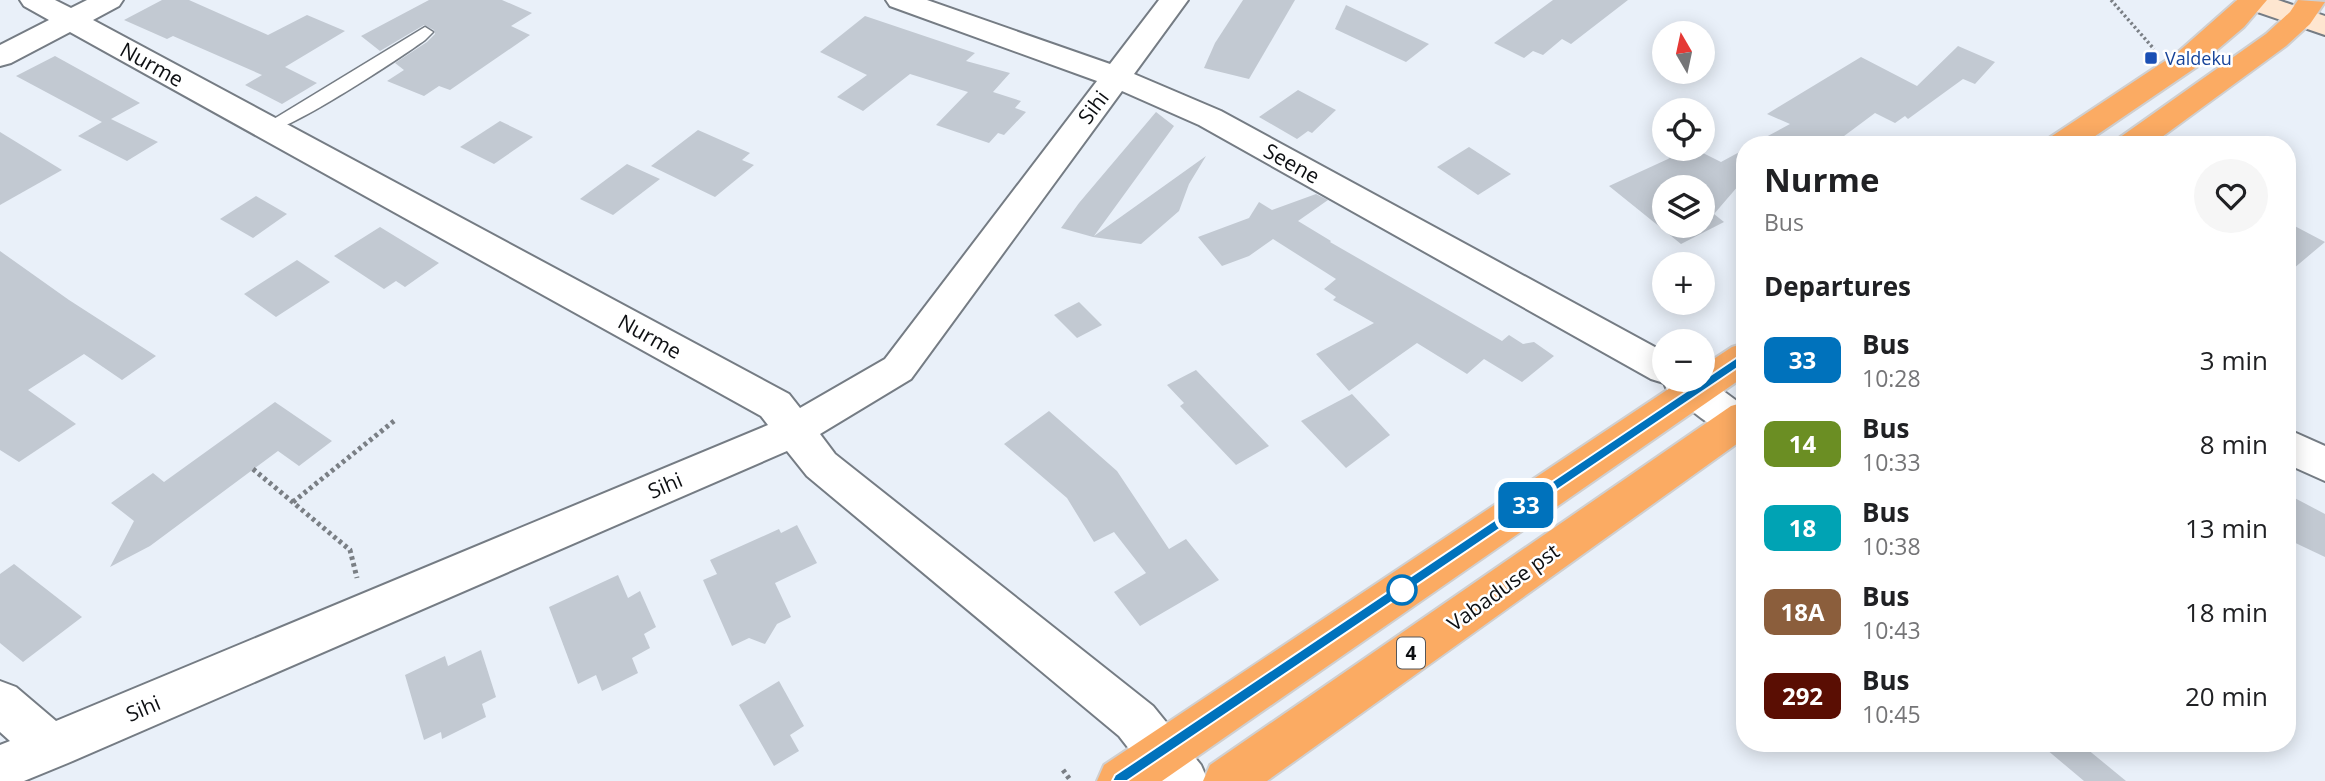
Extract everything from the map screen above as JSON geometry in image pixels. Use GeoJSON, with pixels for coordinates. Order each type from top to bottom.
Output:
{"type":"FeatureCollection","features":[{"type":"Feature","properties":{"kind":"highway"},"geometry":{"type":"LineString","coordinates":[[2073,136],[2173,69],[2237,19],[2252,0]]}},
{"type":"Feature","properties":{"kind":"highway"},"geometry":{"type":"LineString","coordinates":[[2143,136],[2313,15]]}},
{"type":"Feature","properties":{"kind":"highway"},"geometry":{"type":"LineString","coordinates":[[1715,367],[1736,359]]}},
{"type":"Feature","properties":{"kind":"highway"},"geometry":{"type":"LineString","coordinates":[[1121,781],[1173,767],[1663,392]]}},
{"type":"Feature","properties":{"kind":"highway","name":"Vabaduse pst"},"geometry":{"type":"LineString","coordinates":[[1227,781],[1736,424]]}},
{"type":"Feature","properties":{"kind":"street","name":"Nurme"},"geometry":{"type":"LineString","coordinates":[[34,0],[775,405],[821,465],[1136,721],[1173,767]]}},
{"type":"Feature","properties":{"kind":"street"},"geometry":{"type":"LineString","coordinates":[[0,57],[109,0]]}},
{"type":"Feature","properties":{"kind":"street","name":"Seene"},"geometry":{"type":"LineString","coordinates":[[900,0],[1115,76],[1210,118],[1652,363]]}},
{"type":"Feature","properties":{"kind":"street","name":"Sihi"},"geometry":{"type":"LineString","coordinates":[[0,768],[793,431],[898,369],[1174,0]]}},
{"type":"Feature","properties":{"kind":"street"},"geometry":{"type":"LineString","coordinates":[[2252,0],[2313,15]]}},
{"type":"Feature","properties":{"kind":"street","name":"Seene"},"geometry":{"type":"LineString","coordinates":[[1699,392],[1736,417]]}},
{"type":"Feature","properties":{"kind":"street"},"geometry":{"type":"LineString","coordinates":[[2296,450],[2325,465]]}},
{"type":"Feature","properties":{"kind":"street"},"geometry":{"type":"LineString","coordinates":[[0,702],[51,747]]}},
{"type":"Feature","properties":{"kind":"lane"},"geometry":{"type":"LineString","coordinates":[[268,128],[302,110],[383,58],[407,47],[425,32]]}},
{"type":"Feature","properties":{"kind":"path"},"geometry":{"type":"LineString","coordinates":[[2111,0],[2158,53]]}},
{"type":"Feature","properties":{"kind":"path"},"geometry":{"type":"LineString","coordinates":[[293,502],[394,421]]}},
{"type":"Feature","properties":{"kind":"path"},"geometry":{"type":"LineString","coordinates":[[253,469],[350,550],[366,613]]}},
{"type":"Feature","properties":{"kind":"path"},"geometry":{"type":"LineString","coordinates":[[1063,769],[1071,781]]}},
{"type":"Feature","properties":{"kind":"building"},"geometry":{"type":"Polygon","coordinates":[[[162,0],[189,0],[268,35],[307,15],[345,31],[285,67],[317,83],[282,104],[245,85],[262,75],[173,36],[167,39],[124,20],[162,0]]]}},
{"type":"Feature","properties":{"kind":"building"},"geometry":{"type":"Polygon","coordinates":[[[429,0],[502,0],[532,13],[511,26],[530,35],[450,90],[439,86],[424,96],[387,81],[404,70],[395,63],[427,42],[435,34],[434,30],[424,25],[380,51],[361,36],[429,0]]]}},
{"type":"Feature","properties":{"kind":"building"},"geometry":{"type":"Polygon","coordinates":[[[1243,0],[1295,0],[1249,79],[1204,68],[1215,43],[1243,0]]]}},
{"type":"Feature","properties":{"kind":"building"},"geometry":{"type":"Polygon","coordinates":[[[1553,0],[1628,0],[1571,44],[1562,39],[1543,55],[1533,51],[1524,58],[1494,43],[1553,0]]]}},
{"type":"Feature","properties":{"kind":"building"},"geometry":{"type":"Polygon","coordinates":[[[1346,5],[1429,44],[1406,62],[1335,29],[1346,5]]]}},
{"type":"Feature","properties":{"kind":"building"},"geometry":{"type":"Polygon","coordinates":[[[865,16],[975,53],[966,61],[1010,73],[993,92],[1021,101],[1015,108],[1026,112],[1004,135],[998,133],[989,143],[936,125],[968,92],[910,74],[863,111],[837,97],[867,75],[820,52],[865,16]]]}},
{"type":"Feature","properties":{"kind":"building"},"geometry":{"type":"Polygon","coordinates":[[[1958,46],[1995,62],[1975,84],[1963,79],[1908,119],[1905,116],[1895,123],[1875,113],[1844,136],[1768,136],[1790,124],[1767,114],[1861,57],[1917,86],[1958,46]]]}},
{"type":"Feature","properties":{"kind":"building"},"geometry":{"type":"Polygon","coordinates":[[[55,56],[140,103],[111,119],[158,142],[127,161],[78,136],[102,122],[16,76],[55,56]]]}},
{"type":"Feature","properties":{"kind":"building"},"geometry":{"type":"Polygon","coordinates":[[[1298,90],[1336,110],[1312,133],[1308,131],[1297,139],[1259,117],[1298,90]]]}},
{"type":"Feature","properties":{"kind":"building"},"geometry":{"type":"Polygon","coordinates":[[[1156,112],[1174,126],[1094,236],[1206,156],[1189,184],[1179,211],[1141,244],[1093,237],[1061,228],[1079,203],[1156,112]]]}},
{"type":"Feature","properties":{"kind":"building"},"geometry":{"type":"Polygon","coordinates":[[[500,121],[533,137],[494,164],[460,147],[500,121]]]}},
{"type":"Feature","properties":{"kind":"building"},"geometry":{"type":"Polygon","coordinates":[[[698,130],[750,153],[742,160],[754,165],[715,197],[651,166],[698,130]]]}},
{"type":"Feature","properties":{"kind":"building"},"geometry":{"type":"Polygon","coordinates":[[[0,132],[62,170],[0,205],[0,132]]]}},
{"type":"Feature","properties":{"kind":"building"},"geometry":{"type":"Polygon","coordinates":[[[1469,147],[1511,174],[1478,195],[1437,167],[1469,147]]]}},
{"type":"Feature","properties":{"kind":"building"},"geometry":{"type":"Polygon","coordinates":[[[1736,154],[1736,188],[1715,213],[1715,175],[1652,175],[1652,221],[1609,186],[1664,161],[1715,159],[1721,162],[1736,154]]]}},
{"type":"Feature","properties":{"kind":"building"},"geometry":{"type":"Polygon","coordinates":[[[627,164],[660,179],[613,215],[580,199],[627,164]]]}},
{"type":"Feature","properties":{"kind":"building"},"geometry":{"type":"Polygon","coordinates":[[[1316,194],[1328,200],[1298,221],[1502,341],[1509,335],[1523,344],[1534,342],[1554,356],[1522,382],[1484,359],[1467,374],[1417,343],[1349,391],[1316,354],[1374,323],[1333,300],[1336,297],[1324,289],[1336,279],[1273,239],[1249,256],[1222,266],[1198,237],[1249,218],[1259,202],[1272,210],[1316,194]]]}},
{"type":"Feature","properties":{"kind":"building"},"geometry":{"type":"Polygon","coordinates":[[[256,196],[287,214],[253,238],[220,219],[256,196]]]}},
{"type":"Feature","properties":{"kind":"building"},"geometry":{"type":"Polygon","coordinates":[[[1715,215],[1724,222],[1715,227],[1715,215]]]}},
{"type":"Feature","properties":{"kind":"building"},"geometry":{"type":"Polygon","coordinates":[[[380,227],[439,263],[405,287],[396,281],[384,289],[334,256],[380,227]]]}},
{"type":"Feature","properties":{"kind":"building"},"geometry":{"type":"Polygon","coordinates":[[[2296,227],[2325,242],[2296,266],[2296,227]]]}},
{"type":"Feature","properties":{"kind":"building"},"geometry":{"type":"Polygon","coordinates":[[[1674,238],[1693,238],[1681,244],[1674,238]]]}},
{"type":"Feature","properties":{"kind":"building"},"geometry":{"type":"Polygon","coordinates":[[[0,251],[69,300],[156,356],[122,380],[84,354],[28,390],[76,424],[19,462],[0,450],[0,251]]]}},
{"type":"Feature","properties":{"kind":"building"},"geometry":{"type":"Polygon","coordinates":[[[297,260],[330,282],[276,317],[244,294],[297,260]]]}},
{"type":"Feature","properties":{"kind":"building"},"geometry":{"type":"Polygon","coordinates":[[[1079,302],[1102,325],[1077,338],[1054,315],[1079,302]]]}},
{"type":"Feature","properties":{"kind":"building"},"geometry":{"type":"Polygon","coordinates":[[[1196,370],[1269,446],[1236,465],[1180,406],[1184,403],[1167,385],[1196,370]]]}},
{"type":"Feature","properties":{"kind":"building"},"geometry":{"type":"Polygon","coordinates":[[[1352,394],[1390,435],[1346,468],[1301,421],[1352,394]]]}},
{"type":"Feature","properties":{"kind":"building"},"geometry":{"type":"Polygon","coordinates":[[[275,402],[332,441],[299,466],[278,451],[150,546],[110,567],[134,521],[111,503],[153,473],[164,482],[275,402]]]}},
{"type":"Feature","properties":{"kind":"building"},"geometry":{"type":"Polygon","coordinates":[[[1049,411],[1117,471],[1169,549],[1186,539],[1219,580],[1140,626],[1114,592],[1146,573],[1114,532],[1094,542],[1067,498],[1004,444],[1049,411]]]}},
{"type":"Feature","properties":{"kind":"building"},"geometry":{"type":"Polygon","coordinates":[[[2296,499],[2325,514],[2325,557],[2296,543],[2296,499]]]}},
{"type":"Feature","properties":{"kind":"building"},"geometry":{"type":"Polygon","coordinates":[[[797,525],[817,563],[775,583],[791,617],[777,624],[765,644],[749,638],[732,646],[703,580],[717,574],[710,560],[779,529],[781,533],[797,525]]]}},
{"type":"Feature","properties":{"kind":"building"},"geometry":{"type":"Polygon","coordinates":[[[14,564],[82,617],[23,662],[0,643],[0,574],[14,564]]]}},
{"type":"Feature","properties":{"kind":"building"},"geometry":{"type":"Polygon","coordinates":[[[618,575],[628,598],[640,591],[656,627],[644,634],[650,648],[632,658],[638,673],[602,691],[596,675],[578,684],[549,607],[618,575]]]}},
{"type":"Feature","properties":{"kind":"building"},"geometry":{"type":"Polygon","coordinates":[[[481,650],[496,697],[482,704],[486,717],[442,739],[441,732],[424,740],[405,675],[445,656],[448,666],[481,650]]]}},
{"type":"Feature","properties":{"kind":"building"},"geometry":{"type":"Polygon","coordinates":[[[779,681],[804,726],[790,735],[799,751],[774,766],[739,705],[779,681]]]}},
{"type":"Feature","properties":{"kind":"building"},"geometry":{"type":"Polygon","coordinates":[[[2050,752],[2091,752],[2126,781],[2084,781],[2050,752]]]}},
{"type":"Feature","properties":{"kind":"bus line","name":"33"},"geometry":{"type":"LineString","coordinates":[[1121,781],[1736,363]]}},
{"type":"Feature","properties":{"kind":"place","name":"Valdeku"},"geometry":{"type":"Point","coordinates":[2151,58]}}]}
